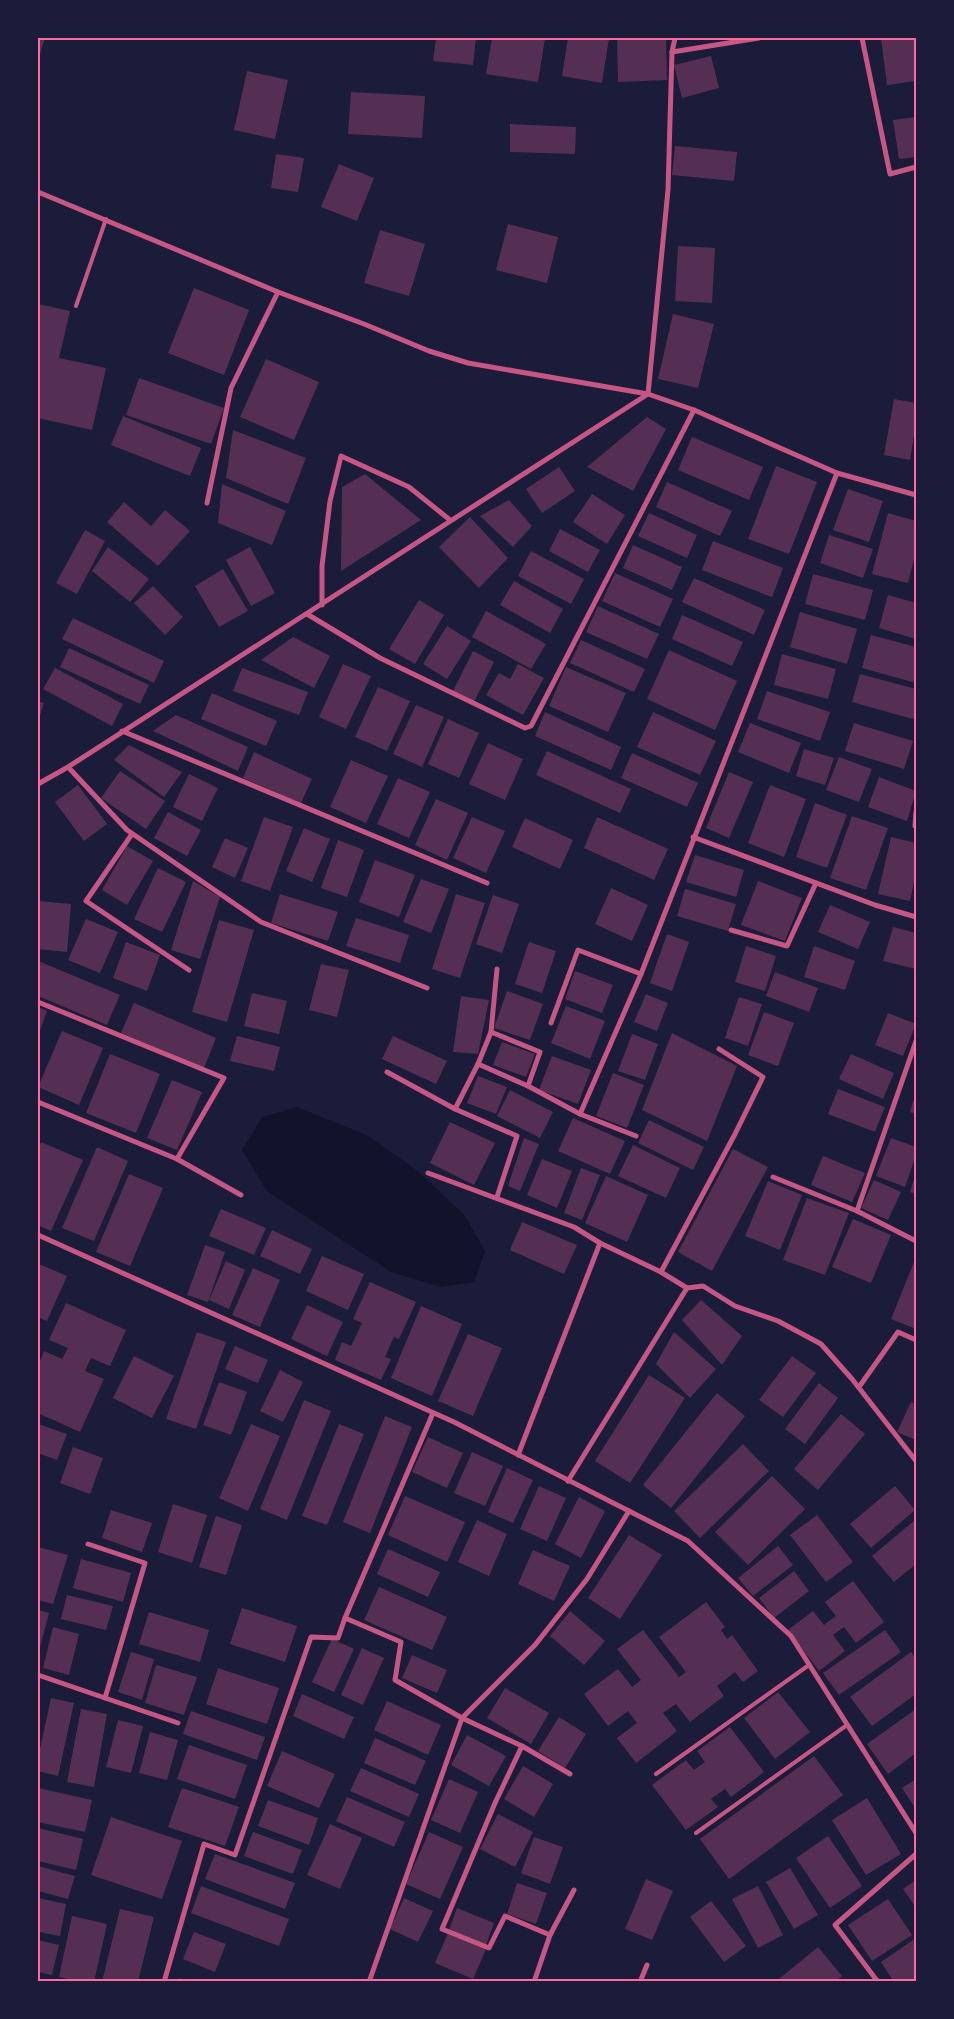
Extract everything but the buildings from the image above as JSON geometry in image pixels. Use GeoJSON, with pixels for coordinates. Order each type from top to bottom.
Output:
{"type":"FeatureCollection","features":[{"type":"Feature","properties":{"kind":"street"},"geometry":{"type":"LineString","coordinates":[[648,394],[668,190],[672,52],[675,38]]}},
{"type":"Feature","properties":{"kind":"street"},"geometry":{"type":"LineString","coordinates":[[672,52],[759,38]]}},
{"type":"Feature","properties":{"kind":"street"},"geometry":{"type":"LineString","coordinates":[[862,38],[890,174],[916,167]]}},
{"type":"Feature","properties":{"kind":"street"},"geometry":{"type":"LineString","coordinates":[[38,192],[278,292],[429,351],[468,362],[648,394],[694,410],[837,473],[916,495]]}},
{"type":"Feature","properties":{"kind":"street"},"geometry":{"type":"LineString","coordinates":[[207,503],[231,388],[278,292]]}},
{"type":"Feature","properties":{"kind":"street"},"geometry":{"type":"LineString","coordinates":[[38,784],[68,767],[322,605],[450,520],[648,394]]}},
{"type":"Feature","properties":{"kind":"street"},"geometry":{"type":"LineString","coordinates":[[307,614],[380,658],[525,728],[531,726],[694,410]]}},
{"type":"Feature","properties":{"kind":"street"},"geometry":{"type":"LineString","coordinates":[[322,605],[322,566],[330,502],[341,456],[409,487],[450,520]]}},
{"type":"Feature","properties":{"kind":"street"},"geometry":{"type":"LineString","coordinates":[[580,1114],[641,974],[837,473]]}},
{"type":"Feature","properties":{"kind":"street"},"geometry":{"type":"LineString","coordinates":[[122,732],[487,883]]}},
{"type":"Feature","properties":{"kind":"street"},"geometry":{"type":"LineString","coordinates":[[68,767],[132,834],[261,922],[427,988]]}},
{"type":"Feature","properties":{"kind":"street"},"geometry":{"type":"LineString","coordinates":[[915,826],[916,812]]}},
{"type":"Feature","properties":{"kind":"street"},"geometry":{"type":"LineString","coordinates":[[132,834],[86,901],[189,970]]}},
{"type":"Feature","properties":{"kind":"street"},"geometry":{"type":"LineString","coordinates":[[693,837],[875,905],[916,917]]}},
{"type":"Feature","properties":{"kind":"street"},"geometry":{"type":"LineString","coordinates":[[731,930],[787,946],[816,883]]}},
{"type":"Feature","properties":{"kind":"street"},"geometry":{"type":"LineString","coordinates":[[551,1023],[578,950],[641,974]]}},
{"type":"Feature","properties":{"kind":"street"},"geometry":{"type":"LineString","coordinates":[[455,1109],[478,1064],[491,1032],[497,969]]}},
{"type":"Feature","properties":{"kind":"street"},"geometry":{"type":"LineString","coordinates":[[38,1002],[224,1078],[177,1159]]}},
{"type":"Feature","properties":{"kind":"street"},"geometry":{"type":"LineString","coordinates":[[491,1032],[540,1052],[528,1086]]}},
{"type":"Feature","properties":{"kind":"street"},"geometry":{"type":"LineString","coordinates":[[857,1211],[916,1041]]}},
{"type":"Feature","properties":{"kind":"street"},"geometry":{"type":"LineString","coordinates":[[660,1272],[735,1134],[763,1077],[719,1049]]}},
{"type":"Feature","properties":{"kind":"street"},"geometry":{"type":"LineString","coordinates":[[478,1064],[528,1086],[580,1114],[636,1136]]}},
{"type":"Feature","properties":{"kind":"street"},"geometry":{"type":"LineString","coordinates":[[387,1072],[455,1109],[517,1136],[497,1197]]}},
{"type":"Feature","properties":{"kind":"street"},"geometry":{"type":"LineString","coordinates":[[38,1102],[177,1159],[241,1194]]}},
{"type":"Feature","properties":{"kind":"street"},"geometry":{"type":"LineString","coordinates":[[428,1173],[574,1227],[600,1243],[660,1272],[687,1288],[703,1286],[734,1306],[778,1321],[821,1344],[859,1387],[916,1461]]}},
{"type":"Feature","properties":{"kind":"street"},"geometry":{"type":"LineString","coordinates":[[773,1177],[857,1211],[916,1241]]}},
{"type":"Feature","properties":{"kind":"street"},"geometry":{"type":"LineString","coordinates":[[38,1236],[433,1413],[688,1541],[791,1636],[916,1833]]}},
{"type":"Feature","properties":{"kind":"street"},"geometry":{"type":"LineString","coordinates":[[518,1455],[600,1243]]}},
{"type":"Feature","properties":{"kind":"street"},"geometry":{"type":"LineString","coordinates":[[568,1481],[687,1288]]}},
{"type":"Feature","properties":{"kind":"street"},"geometry":{"type":"LineString","coordinates":[[859,1387],[898,1332],[916,1340]]}},
{"type":"Feature","properties":{"kind":"street"},"geometry":{"type":"LineString","coordinates":[[164,1982],[204,1844],[235,1855],[312,1637],[338,1638],[433,1413]]}},
{"type":"Feature","properties":{"kind":"street"},"geometry":{"type":"LineString","coordinates":[[369,1982],[462,1718],[535,1645],[586,1579],[629,1511]]}},
{"type":"Feature","properties":{"kind":"street"},"geometry":{"type":"LineString","coordinates":[[88,1544],[145,1563],[105,1698]]}},
{"type":"Feature","properties":{"kind":"street"},"geometry":{"type":"LineString","coordinates":[[345,1618],[402,1642],[395,1680],[462,1718],[522,1746],[570,1774]]}},
{"type":"Feature","properties":{"kind":"street"},"geometry":{"type":"LineString","coordinates":[[38,1675],[178,1723]]}},
{"type":"Feature","properties":{"kind":"street"},"geometry":{"type":"LineString","coordinates":[[522,1746],[495,1802],[442,1929],[489,1948],[505,1916],[550,1935]]}},
{"type":"Feature","properties":{"kind":"street"},"geometry":{"type":"LineString","coordinates":[[878,1982],[835,1925],[916,1854]]}},
{"type":"Feature","properties":{"kind":"street"},"geometry":{"type":"LineString","coordinates":[[534,1982],[550,1935],[574,1890]]}},
{"type":"Feature","properties":{"kind":"street"},"geometry":{"type":"LineString","coordinates":[[640,1982],[648,1966]]}},
{"type":"Feature","properties":{"kind":"lane"},"geometry":{"type":"LineString","coordinates":[[76,306],[106,220]]}},
{"type":"Feature","properties":{"kind":"lane"},"geometry":{"type":"LineString","coordinates":[[656,1774],[809,1665]]}},
{"type":"Feature","properties":{"kind":"lane"},"geometry":{"type":"LineString","coordinates":[[696,1833],[847,1725]]}},
{"type":"Feature","properties":{"kind":"shaded area"},"geometry":{"type":"Polygon","coordinates":[[[297,1107],[367,1135],[419,1172],[465,1216],[485,1251],[474,1282],[441,1287],[391,1272],[267,1191],[242,1150],[262,1117],[297,1107]]]}}]}
